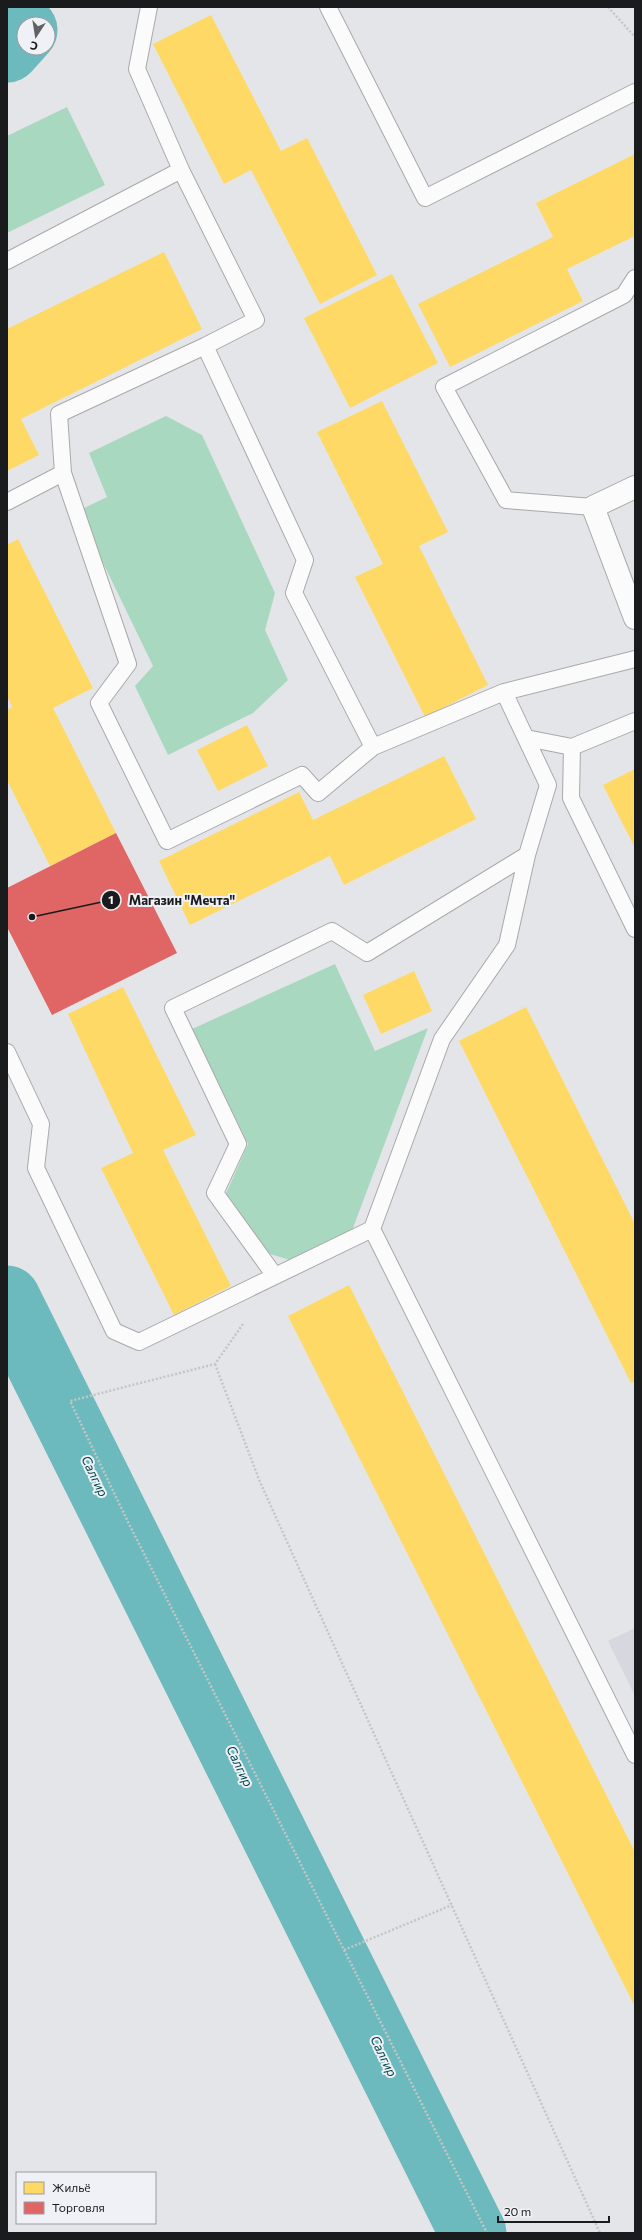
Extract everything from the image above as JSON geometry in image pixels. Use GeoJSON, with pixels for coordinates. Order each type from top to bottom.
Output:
{"type":"FeatureCollection","features":[{"type":"Feature","properties":{"kind":"street"},"geometry":{"type":"LineString","coordinates":[[635,487],[593,507],[635,618]]}},
{"type":"Feature","properties":{"kind":"lane"},"geometry":{"type":"LineString","coordinates":[[148,7],[137,69],[181,170],[256,320],[205,346],[59,414],[64,473],[128,664],[100,703],[167,841],[302,775],[318,793],[373,747],[504,692],[635,659]]}},
{"type":"Feature","properties":{"kind":"lane"},"geometry":{"type":"LineString","coordinates":[[328,7],[425,198],[635,92]]}},
{"type":"Feature","properties":{"kind":"lane"},"geometry":{"type":"LineString","coordinates":[[7,261],[181,170]]}},
{"type":"Feature","properties":{"kind":"lane"},"geometry":{"type":"LineString","coordinates":[[593,507],[506,500],[444,387],[624,295],[635,278]]}},
{"type":"Feature","properties":{"kind":"lane"},"geometry":{"type":"LineString","coordinates":[[205,346],[305,560],[294,593],[373,747]]}},
{"type":"Feature","properties":{"kind":"lane"},"geometry":{"type":"LineString","coordinates":[[7,502],[64,473]]}},
{"type":"Feature","properties":{"kind":"lane"},"geometry":{"type":"LineString","coordinates":[[7,1052],[40,1124],[36,1168],[114,1331],[139,1342],[372,1229],[442,1039],[507,945],[528,855],[548,785],[504,692]]}},
{"type":"Feature","properties":{"kind":"lane"},"geometry":{"type":"LineString","coordinates":[[526,738],[572,747],[635,721]]}},
{"type":"Feature","properties":{"kind":"lane"},"geometry":{"type":"LineString","coordinates":[[572,747],[571,798],[635,929]]}},
{"type":"Feature","properties":{"kind":"lane"},"geometry":{"type":"LineString","coordinates":[[275,1276],[215,1193],[238,1144],[172,1008],[332,931],[367,953],[528,855]]}},
{"type":"Feature","properties":{"kind":"lane"},"geometry":{"type":"LineString","coordinates":[[372,1229],[635,1755]]}},
{"type":"Feature","properties":{"kind":"path"},"geometry":{"type":"LineString","coordinates":[[608,7],[635,37]]}},
{"type":"Feature","properties":{"kind":"path"},"geometry":{"type":"LineString","coordinates":[[245,1320],[215,1364],[70,1402],[128,1522],[487,2233]]}},
{"type":"Feature","properties":{"kind":"path"},"geometry":{"type":"LineString","coordinates":[[215,1364],[260,1482],[600,2233]]}},
{"type":"Feature","properties":{"kind":"path"},"geometry":{"type":"LineString","coordinates":[[344,1950],[452,1905]]}},
{"type":"Feature","properties":{"kind":"shaded area"},"geometry":{"type":"Polygon","coordinates":[[[635,1628],[635,1696],[608,1641],[635,1628]]]}},
{"type":"Feature","properties":{"kind":"green space"},"geometry":{"type":"Polygon","coordinates":[[[67,107],[105,185],[7,233],[7,136],[67,107]]]}},
{"type":"Feature","properties":{"kind":"green space"},"geometry":{"type":"Polygon","coordinates":[[[166,416],[202,435],[275,593],[265,630],[288,680],[253,713],[168,755],[135,686],[153,666],[78,511],[107,497],[89,453],[166,416]]]}},
{"type":"Feature","properties":{"kind":"green space"},"geometry":{"type":"Polygon","coordinates":[[[335,964],[375,1051],[428,1028],[350,1236],[296,1262],[248,1247],[225,1196],[248,1144],[192,1029],[335,964]]]}},
{"type":"Feature","properties":{"kind":"building: Жильё"},"geometry":{"type":"Polygon","coordinates":[[[211,15],[281,151],[307,138],[377,275],[320,304],[251,170],[224,184],[153,44],[211,15]]]}},
{"type":"Feature","properties":{"kind":"building: Жильё"},"geometry":{"type":"Polygon","coordinates":[[[635,154],[635,236],[567,269],[583,301],[450,367],[418,304],[553,237],[536,203],[635,154]]]}},
{"type":"Feature","properties":{"kind":"building: Жильё"},"geometry":{"type":"Polygon","coordinates":[[[164,252],[202,329],[21,419],[39,455],[7,471],[7,329],[164,252]]]}},
{"type":"Feature","properties":{"kind":"building: Жильё"},"geometry":{"type":"Polygon","coordinates":[[[392,274],[438,363],[350,408],[304,318],[392,274]]]}},
{"type":"Feature","properties":{"kind":"building: Жильё"},"geometry":{"type":"Polygon","coordinates":[[[382,401],[448,532],[419,546],[488,685],[425,717],[355,577],[383,564],[317,432],[382,401]]]}},
{"type":"Feature","properties":{"kind":"building: Жильё"},"geometry":{"type":"Polygon","coordinates":[[[18,539],[93,688],[53,708],[116,833],[50,866],[7,780],[7,710],[12,707],[7,696],[7,545],[18,539]]]}},
{"type":"Feature","properties":{"kind":"building: Жильё"},"geometry":{"type":"Polygon","coordinates":[[[247,725],[268,766],[218,791],[197,750],[247,725]]]}},
{"type":"Feature","properties":{"kind":"building: Жильё"},"geometry":{"type":"Polygon","coordinates":[[[444,756],[476,819],[344,885],[330,856],[190,925],[159,861],[299,792],[313,820],[444,756]]]}},
{"type":"Feature","properties":{"kind":"building: Жильё"},"geometry":{"type":"Polygon","coordinates":[[[635,769],[635,848],[603,785],[635,769]]]}},
{"type":"Feature","properties":{"kind":"building: Жильё"},"geometry":{"type":"Polygon","coordinates":[[[414,971],[432,1011],[381,1034],[363,995],[414,971]]]}},
{"type":"Feature","properties":{"kind":"building: Жильё"},"geometry":{"type":"Polygon","coordinates":[[[123,987],[196,1135],[163,1150],[231,1286],[174,1315],[101,1168],[133,1153],[68,1014],[123,987]]]}},
{"type":"Feature","properties":{"kind":"building: Жильё"},"geometry":{"type":"Polygon","coordinates":[[[526,1007],[635,1224],[635,1381],[631,1383],[459,1041],[526,1007]]]}},
{"type":"Feature","properties":{"kind":"building: Жильё"},"geometry":{"type":"Polygon","coordinates":[[[349,1285],[635,1852],[635,2007],[288,1316],[349,1285]]]}},
{"type":"Feature","properties":{"kind":"building: Торговля"},"geometry":{"type":"Polygon","coordinates":[[[116,833],[177,953],[52,1015],[7,927],[7,888],[116,833]]]}},
{"type":"Feature","properties":{"kind":"waterway","name":"Салгир"},"geometry":{"type":"LineString","coordinates":[[7,49],[16,39]]}},
{"type":"Feature","properties":{"kind":"waterway","name":"Салгир"},"geometry":{"type":"LineString","coordinates":[[7,1299],[473,2233]]}},
{"type":"Feature","properties":{"kind":"place","name":"Магазин \"Мечта\""},"geometry":{"type":"Point","coordinates":[32,917]}}]}
